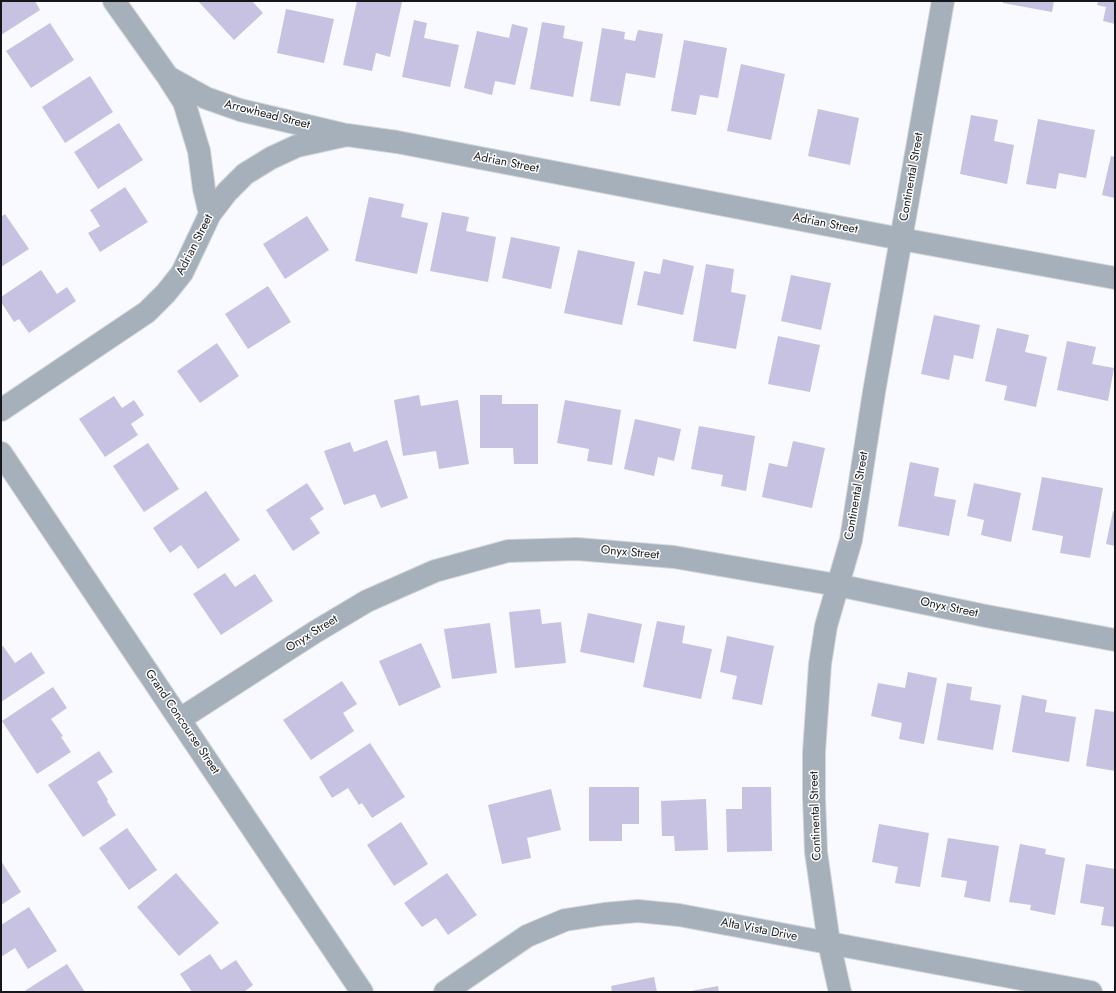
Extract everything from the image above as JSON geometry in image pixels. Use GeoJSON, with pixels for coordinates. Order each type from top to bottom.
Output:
{"type":"FeatureCollection","features":[{"type":"Feature","properties":{"kind":"street","name":"Arrowhead Street"},"geometry":{"type":"LineString","coordinates":[[114,1],[184,102],[199,151],[204,189],[210,214]]}},
{"type":"Feature","properties":{"kind":"street","name":"Continental Street"},"geometry":{"type":"LineString","coordinates":[[840,992],[829,943],[816,852],[814,752],[820,664],[826,626],[851,540],[874,392],[943,1]]}},
{"type":"Feature","properties":{"kind":"street","name":"Arrowhead Street"},"geometry":{"type":"LineString","coordinates":[[168,77],[206,98],[240,110],[347,135]]}},
{"type":"Feature","properties":{"kind":"street","name":"Adrian Street"},"geometry":{"type":"LineString","coordinates":[[1,410],[147,312],[166,293],[182,273],[210,214],[227,192],[245,174],[271,158],[296,146],[347,135],[396,142],[901,239],[1115,278]]}},
{"type":"Feature","properties":{"kind":"street","name":"Grand Concourse Street"},"geometry":{"type":"LineString","coordinates":[[1,453],[362,992]]}},
{"type":"Feature","properties":{"kind":"street","name":"Onyx Street"},"geometry":{"type":"LineString","coordinates":[[180,719],[308,636],[367,601],[434,571],[508,551],[577,549],[674,557],[837,585],[986,616],[1115,640]]}},
{"type":"Feature","properties":{"kind":"street","name":"Alta Vista Drive"},"geometry":{"type":"LineString","coordinates":[[445,992],[527,936],[565,920],[638,911],[679,915],[1091,992]]}},
{"type":"Feature","properties":{"kind":"building"},"geometry":{"type":"Polygon","coordinates":[[[1,1],[35,1],[40,10],[1,35],[1,1]]]}},
{"type":"Feature","properties":{"kind":"building"},"geometry":{"type":"Polygon","coordinates":[[[198,1],[252,1],[263,13],[234,40],[198,1]]]}},
{"type":"Feature","properties":{"kind":"building"},"geometry":{"type":"Polygon","coordinates":[[[357,1],[402,2],[390,57],[376,53],[372,71],[343,65],[357,1]]]}},
{"type":"Feature","properties":{"kind":"building"},"geometry":{"type":"Polygon","coordinates":[[[1003,1],[1054,1],[1052,12],[1003,3],[1003,1]]]}},
{"type":"Feature","properties":{"kind":"building"},"geometry":{"type":"Polygon","coordinates":[[[1098,1],[1115,1],[1115,24],[1103,21],[1106,7],[1097,5],[1098,1]]]}},
{"type":"Feature","properties":{"kind":"building"},"geometry":{"type":"Polygon","coordinates":[[[286,9],[334,19],[324,63],[277,53],[286,9]]]}},
{"type":"Feature","properties":{"kind":"building"},"geometry":{"type":"Polygon","coordinates":[[[414,20],[427,23],[424,38],[459,45],[450,87],[402,77],[414,20]]]}},
{"type":"Feature","properties":{"kind":"building"},"geometry":{"type":"Polygon","coordinates":[[[542,22],[565,26],[563,38],[583,42],[573,97],[530,89],[542,22]]]}},
{"type":"Feature","properties":{"kind":"building"},"geometry":{"type":"Polygon","coordinates":[[[50,23],[74,60],[31,88],[6,51],[50,23]]]}},
{"type":"Feature","properties":{"kind":"building"},"geometry":{"type":"Polygon","coordinates":[[[512,24],[528,28],[515,85],[495,81],[492,95],[464,88],[477,31],[509,38],[512,24]]]}},
{"type":"Feature","properties":{"kind":"building"},"geometry":{"type":"Polygon","coordinates":[[[602,28],[625,32],[624,39],[635,41],[638,30],[663,34],[655,78],[626,73],[620,106],[590,101],[602,28]]]}},
{"type":"Feature","properties":{"kind":"building"},"geometry":{"type":"Polygon","coordinates":[[[684,40],[727,48],[718,98],[700,95],[696,115],[671,111],[684,40]]]}},
{"type":"Feature","properties":{"kind":"building"},"geometry":{"type":"Polygon","coordinates":[[[741,64],[785,74],[771,140],[727,131],[741,64]]]}},
{"type":"Feature","properties":{"kind":"building"},"geometry":{"type":"Polygon","coordinates":[[[90,76],[113,112],[65,143],[42,107],[90,76]]]}},
{"type":"Feature","properties":{"kind":"building"},"geometry":{"type":"Polygon","coordinates":[[[818,109],[859,118],[850,165],[808,156],[818,109]]]}},
{"type":"Feature","properties":{"kind":"building"},"geometry":{"type":"Polygon","coordinates":[[[971,115],[998,120],[994,141],[1014,145],[1007,184],[960,174],[971,115]]]}},
{"type":"Feature","properties":{"kind":"building"},"geometry":{"type":"Polygon","coordinates":[[[1038,119],[1095,130],[1086,178],[1059,173],[1056,189],[1026,184],[1038,119]]]}},
{"type":"Feature","properties":{"kind":"building"},"geometry":{"type":"Polygon","coordinates":[[[119,123],[143,160],[98,189],[74,152],[119,123]]]}},
{"type":"Feature","properties":{"kind":"building"},"geometry":{"type":"Polygon","coordinates":[[[1111,156],[1115,157],[1115,198],[1102,195],[1111,156]]]}},
{"type":"Feature","properties":{"kind":"building"},"geometry":{"type":"Polygon","coordinates":[[[125,187],[148,222],[100,252],[88,233],[100,226],[90,210],[125,187]]]}},
{"type":"Feature","properties":{"kind":"building"},"geometry":{"type":"Polygon","coordinates":[[[369,197],[404,204],[401,217],[428,223],[417,274],[355,261],[369,197]]]}},
{"type":"Feature","properties":{"kind":"building"},"geometry":{"type":"Polygon","coordinates":[[[442,212],[469,217],[466,231],[496,237],[488,282],[430,271],[442,212]]]}},
{"type":"Feature","properties":{"kind":"building"},"geometry":{"type":"Polygon","coordinates":[[[5,214],[29,249],[1,267],[1,217],[5,214]]]}},
{"type":"Feature","properties":{"kind":"building"},"geometry":{"type":"Polygon","coordinates":[[[307,216],[329,250],[285,279],[263,244],[307,216]]]}},
{"type":"Feature","properties":{"kind":"building"},"geometry":{"type":"Polygon","coordinates":[[[511,237],[560,247],[551,289],[502,278],[511,237]]]}},
{"type":"Feature","properties":{"kind":"building"},"geometry":{"type":"Polygon","coordinates":[[[578,250],[635,262],[622,325],[564,313],[578,250]]]}},
{"type":"Feature","properties":{"kind":"building"},"geometry":{"type":"Polygon","coordinates":[[[663,259],[694,266],[683,315],[637,305],[644,271],[660,274],[663,259]]]}},
{"type":"Feature","properties":{"kind":"building"},"geometry":{"type":"Polygon","coordinates":[[[706,264],[734,269],[731,292],[746,295],[736,349],[693,341],[706,264]]]}},
{"type":"Feature","properties":{"kind":"building"},"geometry":{"type":"Polygon","coordinates":[[[41,270],[57,294],[67,287],[76,301],[29,333],[19,319],[14,322],[1,302],[1,297],[41,270]]]}},
{"type":"Feature","properties":{"kind":"building"},"geometry":{"type":"Polygon","coordinates":[[[791,275],[831,283],[821,330],[781,321],[791,275]]]}},
{"type":"Feature","properties":{"kind":"building"},"geometry":{"type":"Polygon","coordinates":[[[268,286],[291,322],[248,349],[225,314],[268,286]]]}},
{"type":"Feature","properties":{"kind":"building"},"geometry":{"type":"Polygon","coordinates":[[[934,315],[980,325],[973,359],[954,355],[949,380],[921,374],[934,315]]]}},
{"type":"Feature","properties":{"kind":"building"},"geometry":{"type":"Polygon","coordinates":[[[997,328],[1029,335],[1025,352],[1047,357],[1036,407],[1004,400],[1007,386],[985,381],[997,328]]]}},
{"type":"Feature","properties":{"kind":"building"},"geometry":{"type":"Polygon","coordinates":[[[778,336],[820,345],[810,392],[768,384],[778,336]]]}},
{"type":"Feature","properties":{"kind":"building"},"geometry":{"type":"Polygon","coordinates":[[[1067,341],[1096,347],[1092,364],[1114,368],[1108,401],[1057,390],[1067,341]]]}},
{"type":"Feature","properties":{"kind":"building"},"geometry":{"type":"Polygon","coordinates":[[[217,343],[239,376],[200,403],[177,371],[217,343]]]}},
{"type":"Feature","properties":{"kind":"building"},"geometry":{"type":"Polygon","coordinates":[[[419,395],[421,406],[458,400],[469,464],[439,469],[436,451],[403,456],[394,400],[419,395]]]}},
{"type":"Feature","properties":{"kind":"building"},"geometry":{"type":"Polygon","coordinates":[[[480,395],[502,395],[502,404],[538,404],[538,464],[514,464],[513,448],[480,448],[480,395]]]}},
{"type":"Feature","properties":{"kind":"building"},"geometry":{"type":"Polygon","coordinates":[[[114,396],[122,408],[134,400],[144,415],[131,424],[138,435],[105,457],[79,419],[114,396]]]}},
{"type":"Feature","properties":{"kind":"building"},"geometry":{"type":"Polygon","coordinates":[[[565,400],[621,410],[612,465],[587,461],[589,449],[557,443],[565,400]]]}},
{"type":"Feature","properties":{"kind":"building"},"geometry":{"type":"Polygon","coordinates":[[[635,419],[681,429],[674,461],[658,457],[654,476],[624,469],[635,419]]]}},
{"type":"Feature","properties":{"kind":"building"},"geometry":{"type":"Polygon","coordinates":[[[699,426],[755,436],[746,491],[721,486],[723,475],[691,469],[699,426]]]}},
{"type":"Feature","properties":{"kind":"building"},"geometry":{"type":"Polygon","coordinates":[[[387,440],[408,498],[381,508],[375,494],[344,505],[324,451],[350,442],[354,452],[387,440]]]}},
{"type":"Feature","properties":{"kind":"building"},"geometry":{"type":"Polygon","coordinates":[[[793,441],[825,448],[812,508],[762,497],[769,463],[787,467],[793,441]]]}},
{"type":"Feature","properties":{"kind":"building"},"geometry":{"type":"Polygon","coordinates":[[[148,443],[179,489],[144,512],[113,466],[148,443]]]}},
{"type":"Feature","properties":{"kind":"building"},"geometry":{"type":"Polygon","coordinates":[[[910,462],[939,468],[934,496],[956,500],[949,536],[898,526],[910,462]]]}},
{"type":"Feature","properties":{"kind":"building"},"geometry":{"type":"Polygon","coordinates":[[[1042,477],[1103,488],[1090,558],[1060,553],[1063,536],[1032,530],[1042,477]]]}},
{"type":"Feature","properties":{"kind":"building"},"geometry":{"type":"Polygon","coordinates":[[[307,483],[324,509],[310,518],[320,533],[293,551],[266,510],[307,483]]]}},
{"type":"Feature","properties":{"kind":"building"},"geometry":{"type":"Polygon","coordinates":[[[974,483],[1021,493],[1011,542],[981,535],[984,520],[967,516],[974,483]]]}},
{"type":"Feature","properties":{"kind":"building"},"geometry":{"type":"Polygon","coordinates":[[[206,491],[240,540],[198,569],[181,545],[170,553],[153,528],[206,491]]]}},
{"type":"Feature","properties":{"kind":"building"},"geometry":{"type":"Polygon","coordinates":[[[1113,511],[1115,512],[1115,546],[1106,544],[1113,511]]]}},
{"type":"Feature","properties":{"kind":"building"},"geometry":{"type":"Polygon","coordinates":[[[225,573],[235,587],[255,574],[273,601],[221,635],[193,594],[225,573]]]}},
{"type":"Feature","properties":{"kind":"building"},"geometry":{"type":"Polygon","coordinates":[[[540,609],[542,624],[561,622],[566,663],[515,668],[509,612],[540,609]]]}},
{"type":"Feature","properties":{"kind":"building"},"geometry":{"type":"Polygon","coordinates":[[[588,613],[642,624],[634,663],[580,652],[588,613]]]}},
{"type":"Feature","properties":{"kind":"building"},"geometry":{"type":"Polygon","coordinates":[[[657,621],[685,626],[682,643],[712,649],[701,699],[643,687],[657,621]]]}},
{"type":"Feature","properties":{"kind":"building"},"geometry":{"type":"Polygon","coordinates":[[[490,623],[497,673],[452,679],[444,629],[490,623]]]}},
{"type":"Feature","properties":{"kind":"building"},"geometry":{"type":"Polygon","coordinates":[[[727,636],[774,646],[762,705],[732,699],[737,676],[720,672],[727,636]]]}},
{"type":"Feature","properties":{"kind":"building"},"geometry":{"type":"Polygon","coordinates":[[[421,643],[441,687],[399,706],[379,661],[421,643]]]}},
{"type":"Feature","properties":{"kind":"building"},"geometry":{"type":"Polygon","coordinates":[[[3,646],[15,663],[31,652],[45,673],[1,702],[1,647],[3,646]]]}},
{"type":"Feature","properties":{"kind":"building"},"geometry":{"type":"Polygon","coordinates":[[[908,672],[937,678],[924,744],[899,739],[902,723],[871,716],[878,683],[905,688],[908,672]]]}},
{"type":"Feature","properties":{"kind":"building"},"geometry":{"type":"Polygon","coordinates":[[[342,681],[357,704],[343,713],[354,731],[311,760],[283,720],[342,681]]]}},
{"type":"Feature","properties":{"kind":"building"},"geometry":{"type":"Polygon","coordinates":[[[947,683],[972,687],[970,700],[1001,705],[993,750],[937,740],[947,683]]]}},
{"type":"Feature","properties":{"kind":"building"},"geometry":{"type":"Polygon","coordinates":[[[53,687],[67,708],[51,719],[63,736],[61,737],[71,752],[37,774],[2,721],[53,687]]]}},
{"type":"Feature","properties":{"kind":"building"},"geometry":{"type":"Polygon","coordinates":[[[1022,695],[1047,700],[1045,712],[1076,717],[1069,762],[1012,752],[1022,695]]]}},
{"type":"Feature","properties":{"kind":"building"},"geometry":{"type":"Polygon","coordinates":[[[1095,709],[1115,712],[1115,771],[1086,766],[1095,709]]]}},
{"type":"Feature","properties":{"kind":"building"},"geometry":{"type":"Polygon","coordinates":[[[370,743],[405,797],[372,818],[362,803],[359,805],[348,788],[332,798],[319,777],[370,743]]]}},
{"type":"Feature","properties":{"kind":"building"},"geometry":{"type":"Polygon","coordinates":[[[99,751],[113,772],[97,782],[116,815],[83,837],[48,785],[99,751]]]}},
{"type":"Feature","properties":{"kind":"building"},"geometry":{"type":"Polygon","coordinates":[[[589,787],[639,787],[639,824],[622,824],[622,841],[589,841],[589,787]]]}},
{"type":"Feature","properties":{"kind":"building"},"geometry":{"type":"Polygon","coordinates":[[[742,787],[771,787],[772,851],[727,852],[726,809],[742,809],[742,787]]]}},
{"type":"Feature","properties":{"kind":"building"},"geometry":{"type":"Polygon","coordinates":[[[551,789],[561,830],[527,838],[531,858],[502,864],[488,805],[551,789]]]}},
{"type":"Feature","properties":{"kind":"building"},"geometry":{"type":"Polygon","coordinates":[[[706,799],[708,850],[675,851],[674,836],[662,836],[661,801],[706,799]]]}},
{"type":"Feature","properties":{"kind":"building"},"geometry":{"type":"Polygon","coordinates":[[[401,822],[428,864],[394,886],[367,845],[401,822]]]}},
{"type":"Feature","properties":{"kind":"building"},"geometry":{"type":"Polygon","coordinates":[[[879,824],[929,833],[920,887],[895,883],[898,867],[872,862],[879,824]]]}},
{"type":"Feature","properties":{"kind":"building"},"geometry":{"type":"Polygon","coordinates":[[[127,828],[157,870],[129,890],[99,848],[127,828]]]}},
{"type":"Feature","properties":{"kind":"building"},"geometry":{"type":"Polygon","coordinates":[[[948,838],[999,846],[990,902],[964,897],[967,881],[941,877],[948,838]]]}},
{"type":"Feature","properties":{"kind":"building"},"geometry":{"type":"Polygon","coordinates":[[[1020,844],[1046,849],[1045,854],[1065,858],[1055,915],[1030,910],[1031,905],[1009,902],[1020,844]]]}},
{"type":"Feature","properties":{"kind":"building"},"geometry":{"type":"Polygon","coordinates":[[[1,861],[21,892],[1,905],[1,861]]]}},
{"type":"Feature","properties":{"kind":"building"},"geometry":{"type":"Polygon","coordinates":[[[1086,864],[1115,869],[1115,927],[1101,925],[1104,907],[1080,903],[1086,864]]]}},
{"type":"Feature","properties":{"kind":"building"},"geometry":{"type":"Polygon","coordinates":[[[176,873],[219,923],[179,956],[137,907],[176,873]]]}},
{"type":"Feature","properties":{"kind":"building"},"geometry":{"type":"Polygon","coordinates":[[[447,873],[477,915],[448,935],[436,918],[422,927],[404,903],[447,873]]]}},
{"type":"Feature","properties":{"kind":"building"},"geometry":{"type":"Polygon","coordinates":[[[29,907],[57,951],[28,969],[15,948],[1,957],[1,925],[29,907]]]}},
{"type":"Feature","properties":{"kind":"building"},"geometry":{"type":"Polygon","coordinates":[[[210,954],[221,970],[236,960],[253,985],[244,992],[192,992],[180,974],[210,954]]]}},
{"type":"Feature","properties":{"kind":"building"},"geometry":{"type":"Polygon","coordinates":[[[67,964],[85,992],[23,992],[67,964]]]}},
{"type":"Feature","properties":{"kind":"building"},"geometry":{"type":"Polygon","coordinates":[[[654,977],[657,992],[612,992],[611,986],[654,977]]]}},
{"type":"Feature","properties":{"kind":"building"},"geometry":{"type":"Polygon","coordinates":[[[718,986],[719,992],[691,992],[691,991],[718,986]]]}}]}
